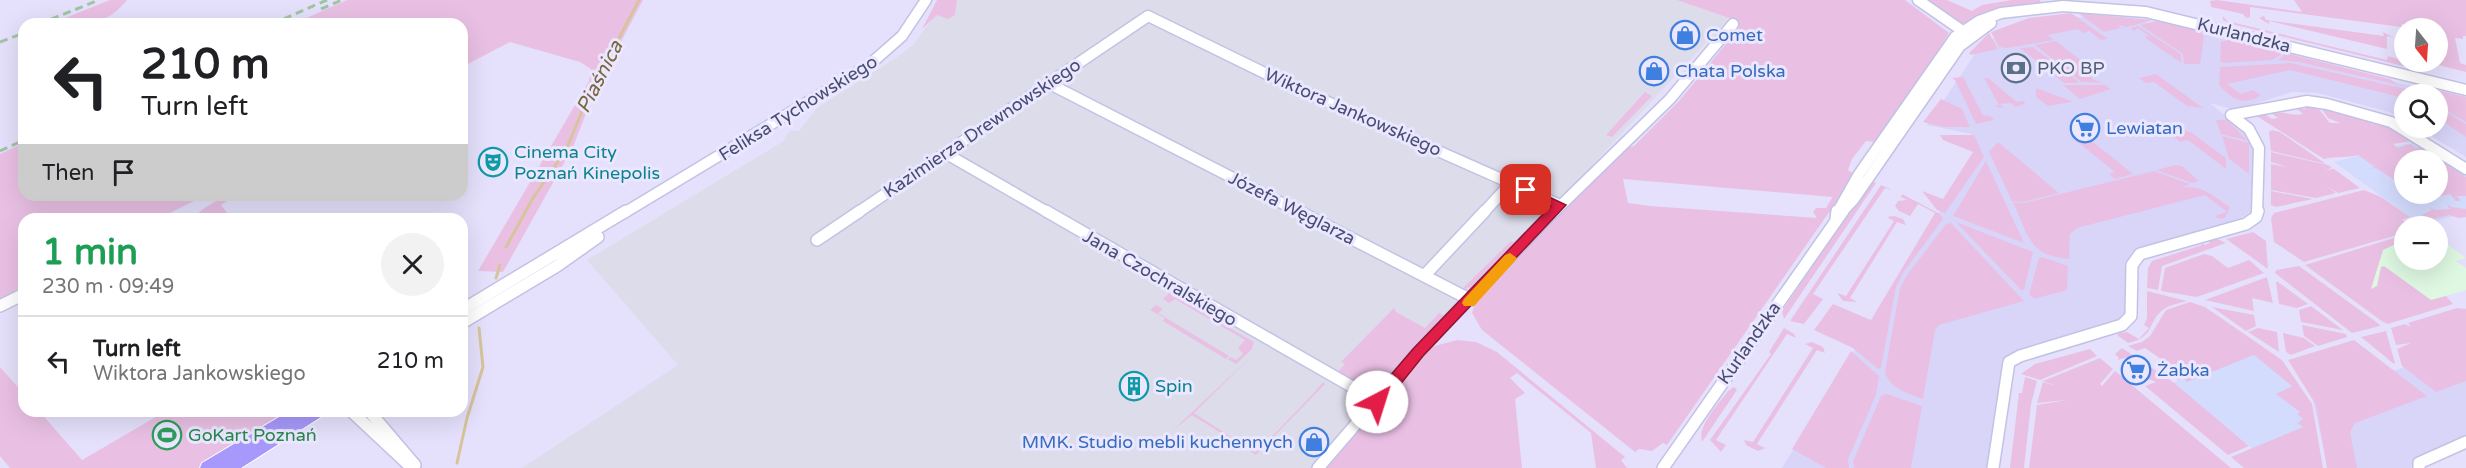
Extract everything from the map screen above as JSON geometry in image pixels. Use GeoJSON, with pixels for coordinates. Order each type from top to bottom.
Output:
{"type":"FeatureCollection","features":[{"type":"Feature","properties":{"kind":"main road"},"geometry":{"type":"LineString","coordinates":[[208,468],[291,417]]}},
{"type":"Feature","properties":{"kind":"main road"},"geometry":{"type":"LineString","coordinates":[[228,468],[309,417]]}},
{"type":"Feature","properties":{"kind":"street","name":"Feliksa Tychowskiego"},"geometry":{"type":"LineString","coordinates":[[468,306],[652,198],[888,52],[919,16],[926,0]]}},
{"type":"Feature","properties":{"kind":"street"},"geometry":{"type":"LineString","coordinates":[[1918,0],[1966,33]]}},
{"type":"Feature","properties":{"kind":"street","name":"Kurlandzka"},"geometry":{"type":"LineString","coordinates":[[1663,468],[1836,218],[1854,199],[1966,33],[2019,11],[2081,5],[2146,12],[2466,90]]}},
{"type":"Feature","properties":{"kind":"street","name":"Kazimierza Drewnowskiego"},"geometry":{"type":"LineString","coordinates":[[817,240],[1148,16]]}},
{"type":"Feature","properties":{"kind":"street","name":"Wiktora Jankowskiego"},"geometry":{"type":"LineString","coordinates":[[1148,16],[1287,84],[1560,205]]}},
{"type":"Feature","properties":{"kind":"street"},"geometry":{"type":"LineString","coordinates":[[1318,468],[1418,352],[1471,300],[1560,205],[1670,99],[1733,24]]}},
{"type":"Feature","properties":{"kind":"street","name":"Józefa Węglarza"},"geometry":{"type":"LineString","coordinates":[[1048,83],[1471,300]]}},
{"type":"Feature","properties":{"kind":"street"},"geometry":{"type":"LineString","coordinates":[[1993,468],[2009,362],[2020,356],[2122,325],[2131,316],[2132,265],[2140,254],[2246,224],[2256,217],[2259,206],[2259,148],[2249,129],[2231,116],[2307,101],[2327,104],[2391,122],[2466,169]]}},
{"type":"Feature","properties":{"kind":"street","name":"Jana Czochralskiego"},"geometry":{"type":"LineString","coordinates":[[945,153],[1377,402]]}},
{"type":"Feature","properties":{"kind":"street"},"geometry":{"type":"LineString","coordinates":[[1424,276],[1511,183]]}},
{"type":"Feature","properties":{"kind":"street","name":"Feliksa Tychowskiego"},"geometry":{"type":"LineString","coordinates":[[468,319],[535,279],[652,198]]}},
{"type":"Feature","properties":{"kind":"street"},"geometry":{"type":"LineString","coordinates":[[524,273],[535,279]]}},
{"type":"Feature","properties":{"kind":"street"},"geometry":{"type":"LineString","coordinates":[[0,306],[18,297]]}},
{"type":"Feature","properties":{"kind":"street"},"geometry":{"type":"LineString","coordinates":[[357,417],[392,452],[414,468]]}},
{"type":"Feature","properties":{"kind":"street"},"geometry":{"type":"LineString","coordinates":[[375,417],[393,437],[414,468]]}},
{"type":"Feature","properties":{"kind":"street"},"geometry":{"type":"LineString","coordinates":[[2419,468],[2419,463],[2428,458],[2466,442]]}},
{"type":"Feature","properties":{"kind":"shaded area"},"geometry":{"type":"Polygon","coordinates":[[[110,0],[127,0],[106,18],[65,18],[110,0]]]}},
{"type":"Feature","properties":{"kind":"shaded area"},"geometry":{"type":"Polygon","coordinates":[[[347,0],[643,0],[594,93],[573,147],[503,272],[478,271],[589,81],[591,69],[580,62],[510,42],[468,64],[468,18],[306,18],[347,0]]]}},
{"type":"Feature","properties":{"kind":"shaded area"},"geometry":{"type":"Polygon","coordinates":[[[937,0],[957,0],[955,15],[948,19],[937,15],[922,29],[937,0]]]}},
{"type":"Feature","properties":{"kind":"shaded area"},"geometry":{"type":"Polygon","coordinates":[[[957,0],[1677,0],[1729,18],[1311,468],[522,468],[678,365],[587,260],[784,141],[789,131],[799,131],[817,108],[914,44],[932,19],[937,15],[944,16],[956,5],[957,0]]]}},
{"type":"Feature","properties":{"kind":"shaded area"},"geometry":{"type":"Polygon","coordinates":[[[1677,0],[1905,0],[1949,33],[1944,41],[1948,43],[1875,142],[1866,141],[1852,159],[1848,170],[1855,175],[1667,445],[1663,443],[1652,451],[1639,449],[1635,452],[1482,330],[1472,313],[1475,303],[1580,190],[1627,148],[1634,146],[1679,101],[1739,28],[1729,18],[1677,0]],[[1623,179],[1628,203],[1650,206],[1817,218],[1813,212],[1816,208],[1826,208],[1832,197],[1623,179]]]}},
{"type":"Feature","properties":{"kind":"shaded area"},"geometry":{"type":"Polygon","coordinates":[[[1923,0],[1947,0],[1972,11],[1982,5],[2012,0],[2040,0],[2041,3],[2002,10],[1970,23],[1958,23],[1923,0]]]}},
{"type":"Feature","properties":{"kind":"shaded area"},"geometry":{"type":"Polygon","coordinates":[[[2217,0],[2302,12],[2294,0],[2466,0],[2466,36],[2463,36],[2463,39],[2455,38],[2460,63],[2466,65],[2466,72],[2448,67],[2448,18],[2394,18],[2394,26],[2250,7],[2250,17],[2246,18],[2243,14],[2211,7],[2210,1],[2217,0]]]}},
{"type":"Feature","properties":{"kind":"shaded area"},"geometry":{"type":"Polygon","coordinates":[[[2071,13],[2108,39],[2101,40],[2089,31],[2083,33],[2078,29],[2048,35],[2054,40],[2007,48],[1999,47],[1991,32],[2029,18],[2071,13]]]}},
{"type":"Feature","properties":{"kind":"shaded area"},"geometry":{"type":"Polygon","coordinates":[[[2078,13],[2153,20],[2127,27],[2118,25],[2121,28],[2104,32],[2078,13]]]}},
{"type":"Feature","properties":{"kind":"shaded area"},"geometry":{"type":"Polygon","coordinates":[[[2223,16],[2227,21],[2387,60],[2388,56],[2394,58],[2394,64],[2232,24],[2223,20],[2223,16]]]}},
{"type":"Feature","properties":{"kind":"shaded area"},"geometry":{"type":"Polygon","coordinates":[[[2264,16],[2266,20],[2384,36],[2383,32],[2394,38],[2387,36],[2387,49],[2269,21],[2269,24],[2259,18],[2264,16]]]}},
{"type":"Feature","properties":{"kind":"shaded area"},"geometry":{"type":"Polygon","coordinates":[[[2053,17],[2113,17],[2180,28],[2402,84],[2394,84],[2394,114],[2318,93],[2292,92],[2235,110],[2210,103],[2246,133],[2254,148],[2252,211],[2236,221],[2137,249],[2128,259],[2125,314],[2115,323],[2021,350],[2008,357],[1990,468],[1782,468],[1978,149],[1971,134],[1927,125],[1975,54],[2004,30],[2053,17]]]}},
{"type":"Feature","properties":{"kind":"shaded area"},"geometry":{"type":"Polygon","coordinates":[[[2156,21],[2201,31],[2204,37],[2200,64],[2184,64],[2183,54],[2140,25],[2156,21]]]}},
{"type":"Feature","properties":{"kind":"shaded area"},"geometry":{"type":"Polygon","coordinates":[[[2138,26],[2181,54],[2181,63],[2144,37],[2149,36],[2138,28],[2134,31],[2130,28],[2138,26]]]}},
{"type":"Feature","properties":{"kind":"shaded area"},"geometry":{"type":"Polygon","coordinates":[[[1989,33],[1998,49],[1971,55],[1969,53],[1989,33]]]}},
{"type":"Feature","properties":{"kind":"shaded area"},"geometry":{"type":"Polygon","coordinates":[[[2231,39],[2284,52],[2273,60],[2223,63],[2220,61],[2221,42],[2231,39]]]}},
{"type":"Feature","properties":{"kind":"shaded area"},"geometry":{"type":"Polygon","coordinates":[[[2056,41],[2092,69],[2090,73],[2092,79],[2103,83],[2081,82],[2035,45],[2056,41]]]}},
{"type":"Feature","properties":{"kind":"shaded area"},"geometry":{"type":"Polygon","coordinates":[[[2033,47],[2079,82],[2064,83],[2020,48],[2033,47]]]}},
{"type":"Feature","properties":{"kind":"shaded area"},"geometry":{"type":"Polygon","coordinates":[[[2286,53],[2390,79],[2397,84],[2299,62],[2278,60],[2286,53]]]}},
{"type":"Feature","properties":{"kind":"shaded area"},"geometry":{"type":"Polygon","coordinates":[[[2291,63],[2394,86],[2394,96],[2290,70],[2227,84],[2241,94],[2253,90],[2261,95],[2244,101],[2228,94],[2219,85],[2220,67],[2291,63]]]}},
{"type":"Feature","properties":{"kind":"shaded area"},"geometry":{"type":"Polygon","coordinates":[[[2156,74],[2203,108],[2187,106],[2154,82],[2146,83],[2139,78],[2156,74]]]}},
{"type":"Feature","properties":{"kind":"shaded area"},"geometry":{"type":"Polygon","coordinates":[[[1963,77],[1983,115],[1990,116],[1994,120],[1976,124],[1952,78],[1963,77]]]}},
{"type":"Feature","properties":{"kind":"shaded area"},"geometry":{"type":"Polygon","coordinates":[[[1984,78],[1988,78],[2017,102],[2024,101],[2025,104],[2015,107],[2011,103],[2000,104],[2004,108],[1993,106],[1999,105],[1984,78]]]}},
{"type":"Feature","properties":{"kind":"shaded area"},"geometry":{"type":"Polygon","coordinates":[[[2063,85],[2105,85],[2111,89],[2080,99],[2063,85]]]}},
{"type":"Feature","properties":{"kind":"shaded area"},"geometry":{"type":"Polygon","coordinates":[[[2036,88],[2072,102],[2048,106],[2036,97],[2036,88]]]}},
{"type":"Feature","properties":{"kind":"shaded area"},"geometry":{"type":"Polygon","coordinates":[[[1645,92],[1652,96],[1612,137],[1606,135],[1645,92]]]}},
{"type":"Feature","properties":{"kind":"shaded area"},"geometry":{"type":"Polygon","coordinates":[[[2448,93],[2466,97],[2466,122],[2448,111],[2448,93]]]}},
{"type":"Feature","properties":{"kind":"shaded area"},"geometry":{"type":"Polygon","coordinates":[[[2448,95],[2466,100],[2466,157],[2435,138],[2448,138],[2448,95]]]}},
{"type":"Feature","properties":{"kind":"shaded area"},"geometry":{"type":"Polygon","coordinates":[[[1941,99],[1962,109],[1970,127],[1943,127],[1923,122],[1941,99]]]}},
{"type":"Feature","properties":{"kind":"shaded area"},"geometry":{"type":"Polygon","coordinates":[[[2304,107],[2318,108],[2330,123],[2340,123],[2328,118],[2321,108],[2375,121],[2371,125],[2378,122],[2394,131],[2394,138],[2407,138],[2412,141],[2393,144],[2398,148],[2410,144],[2425,150],[2394,150],[2394,180],[2376,168],[2367,169],[2375,167],[2358,155],[2324,159],[2252,113],[2263,113],[2272,119],[2278,118],[2271,113],[2303,114],[2297,109],[2306,109],[2304,107]]]}},
{"type":"Feature","properties":{"kind":"shaded area"},"geometry":{"type":"Polygon","coordinates":[[[2448,113],[2466,124],[2466,137],[2448,125],[2448,113]]]}},
{"type":"Feature","properties":{"kind":"shaded area"},"geometry":{"type":"Polygon","coordinates":[[[2216,120],[2227,120],[2248,141],[2221,134],[2216,120]]]}},
{"type":"Feature","properties":{"kind":"shaded area"},"geometry":{"type":"Polygon","coordinates":[[[2182,129],[2192,133],[2226,158],[2226,169],[2188,140],[2180,142],[2170,134],[2170,132],[2182,129]]]}},
{"type":"Feature","properties":{"kind":"shaded area"},"geometry":{"type":"Polygon","coordinates":[[[2272,130],[2280,132],[2326,164],[2271,151],[2269,132],[2272,130]]]}},
{"type":"Feature","properties":{"kind":"shaded area"},"geometry":{"type":"Polygon","coordinates":[[[1940,135],[1974,135],[1984,157],[1945,213],[1937,210],[1922,191],[1943,199],[1973,152],[1943,140],[1940,135]]]}},
{"type":"Feature","properties":{"kind":"shaded area"},"geometry":{"type":"Polygon","coordinates":[[[2222,136],[2249,143],[2249,174],[2229,159],[2222,136]]]}},
{"type":"Feature","properties":{"kind":"shaded area"},"geometry":{"type":"Polygon","coordinates":[[[2088,138],[2133,174],[2115,179],[2109,174],[2115,172],[2074,139],[2088,138]]]}},
{"type":"Feature","properties":{"kind":"shaded area"},"geometry":{"type":"Polygon","coordinates":[[[2416,141],[2430,150],[2394,150],[2394,204],[2448,204],[2448,162],[2466,174],[2466,213],[2448,218],[2409,216],[2334,162],[2416,141]]]}},
{"type":"Feature","properties":{"kind":"shaded area"},"geometry":{"type":"Polygon","coordinates":[[[1998,142],[2059,193],[2023,202],[2012,201],[1989,152],[1998,142]]]}},
{"type":"Feature","properties":{"kind":"shaded area"},"geometry":{"type":"Polygon","coordinates":[[[18,146],[18,201],[194,201],[170,213],[18,213],[18,289],[0,299],[0,154],[18,146]]]}},
{"type":"Feature","properties":{"kind":"shaded area"},"geometry":{"type":"Polygon","coordinates":[[[2271,152],[2328,165],[2332,168],[2325,170],[2334,169],[2360,188],[2338,193],[2326,186],[2336,193],[2316,198],[2271,190],[2271,164],[2287,167],[2271,162],[2271,152]]]}},
{"type":"Feature","properties":{"kind":"shaded area"},"geometry":{"type":"Polygon","coordinates":[[[1986,161],[2024,243],[1953,216],[1986,161]]]}},
{"type":"Feature","properties":{"kind":"shaded area"},"geometry":{"type":"Polygon","coordinates":[[[2176,165],[2182,166],[2199,181],[2192,183],[2156,170],[2176,165]]]}},
{"type":"Feature","properties":{"kind":"shaded area"},"geometry":{"type":"Polygon","coordinates":[[[2448,165],[2466,177],[2466,196],[2457,196],[2461,201],[2456,201],[2448,194],[2448,165]]]}},
{"type":"Feature","properties":{"kind":"shaded area"},"geometry":{"type":"Polygon","coordinates":[[[2154,171],[2190,184],[2180,188],[2194,187],[2212,195],[2230,207],[2225,218],[2220,219],[2215,216],[2227,212],[2205,195],[2077,228],[2070,234],[2069,259],[2055,257],[2037,248],[2026,233],[2013,202],[2024,203],[2154,171]]]}},
{"type":"Feature","properties":{"kind":"shaded area"},"geometry":{"type":"Polygon","coordinates":[[[1870,181],[1876,183],[1784,319],[1782,311],[1870,181]]]}},
{"type":"Feature","properties":{"kind":"shaded area"},"geometry":{"type":"Polygon","coordinates":[[[1881,185],[1893,190],[1885,188],[1813,294],[1823,299],[1804,324],[1790,321],[1881,185]]]}},
{"type":"Feature","properties":{"kind":"shaded area"},"geometry":{"type":"Polygon","coordinates":[[[2364,190],[2381,197],[2409,216],[2394,216],[2394,236],[2304,262],[2274,242],[2271,218],[2274,213],[2364,190]]]}},
{"type":"Feature","properties":{"kind":"shaded area"},"geometry":{"type":"Polygon","coordinates":[[[2271,191],[2313,199],[2276,207],[2271,205],[2271,191]]]}},
{"type":"Feature","properties":{"kind":"shaded area"},"geometry":{"type":"Polygon","coordinates":[[[1902,194],[1940,214],[1943,219],[1903,273],[1896,287],[1881,368],[1878,369],[1853,348],[1814,330],[1833,304],[1871,320],[1935,213],[1918,204],[1910,216],[1899,211],[1895,206],[1898,201],[1907,200],[1901,197],[1902,194]]]}},
{"type":"Feature","properties":{"kind":"shaded area"},"geometry":{"type":"Polygon","coordinates":[[[216,201],[227,201],[221,205],[227,213],[199,213],[216,201]]]}},
{"type":"Feature","properties":{"kind":"shaded area"},"geometry":{"type":"Polygon","coordinates":[[[2447,204],[2451,207],[2466,209],[2466,217],[2422,215],[2432,210],[2429,207],[2435,210],[2450,209],[2447,204]]]}},
{"type":"Feature","properties":{"kind":"shaded area"},"geometry":{"type":"Polygon","coordinates":[[[1894,216],[1903,219],[1906,225],[1897,222],[1850,298],[1857,302],[1843,301],[1837,293],[1846,296],[1894,221],[1887,217],[1894,216]]]}},
{"type":"Feature","properties":{"kind":"shaded area"},"geometry":{"type":"Polygon","coordinates":[[[1956,222],[2033,252],[2024,290],[2021,290],[1956,222]]]}},
{"type":"Feature","properties":{"kind":"shaded area"},"geometry":{"type":"Polygon","coordinates":[[[1951,223],[2024,301],[1939,325],[1935,330],[1923,399],[1895,386],[1887,378],[1885,372],[1900,288],[1907,275],[1946,224],[1951,223]]]}},
{"type":"Feature","properties":{"kind":"shaded area"},"geometry":{"type":"Polygon","coordinates":[[[2253,232],[2266,241],[2268,269],[2226,239],[2253,232]]]}},
{"type":"Feature","properties":{"kind":"shaded area"},"geometry":{"type":"Polygon","coordinates":[[[2211,236],[2226,243],[2162,266],[2158,290],[2147,288],[2148,268],[2152,261],[2202,245],[2197,240],[2205,245],[2210,243],[2205,238],[2211,236]]]}},
{"type":"Feature","properties":{"kind":"shaded area"},"geometry":{"type":"Polygon","coordinates":[[[2394,238],[2394,245],[2383,250],[2371,289],[2377,286],[2381,267],[2384,266],[2431,300],[2446,296],[2453,304],[2388,324],[2305,265],[2394,238]]]}},
{"type":"Feature","properties":{"kind":"shaded area"},"geometry":{"type":"Polygon","coordinates":[[[2394,239],[2394,270],[2448,270],[2448,244],[2466,258],[2456,261],[2466,268],[2466,290],[2442,297],[2388,323],[2307,265],[2394,239]]]}},
{"type":"Feature","properties":{"kind":"shaded area"},"geometry":{"type":"Polygon","coordinates":[[[1511,241],[1518,244],[1472,289],[1468,287],[1464,291],[1461,290],[1511,241]]]}},
{"type":"Feature","properties":{"kind":"shaded area"},"geometry":{"type":"Polygon","coordinates":[[[2204,254],[2212,256],[2228,268],[2249,260],[2264,273],[2197,297],[2161,291],[2165,268],[2204,254]]]}},
{"type":"Feature","properties":{"kind":"shaded area"},"geometry":{"type":"Polygon","coordinates":[[[2039,258],[2068,266],[2067,290],[2034,299],[2029,294],[2039,258]]]}},
{"type":"Feature","properties":{"kind":"shaded area"},"geometry":{"type":"Polygon","coordinates":[[[2299,266],[2380,326],[2352,333],[2275,273],[2276,270],[2299,266]]]}},
{"type":"Feature","properties":{"kind":"shaded area"},"geometry":{"type":"Polygon","coordinates":[[[2267,277],[2273,303],[2252,298],[2254,311],[2205,300],[2267,277]]]}},
{"type":"Feature","properties":{"kind":"shaded area"},"geometry":{"type":"Polygon","coordinates":[[[2276,282],[2308,304],[2297,308],[2279,304],[2276,282]]]}},
{"type":"Feature","properties":{"kind":"shaded area"},"geometry":{"type":"Polygon","coordinates":[[[2147,291],[2187,301],[2164,309],[2147,333],[2139,339],[2149,328],[2144,325],[2147,318],[2147,291]]]}},
{"type":"Feature","properties":{"kind":"shaded area"},"geometry":{"type":"Polygon","coordinates":[[[1169,293],[1254,342],[1252,349],[1236,364],[1228,359],[1231,357],[1236,360],[1243,354],[1238,348],[1245,340],[1175,299],[1169,303],[1163,299],[1169,293]]]}},
{"type":"Feature","properties":{"kind":"shaded area"},"geometry":{"type":"Polygon","coordinates":[[[2190,302],[2205,307],[2282,360],[2312,404],[2323,468],[2244,468],[2231,457],[2303,427],[2297,423],[2303,419],[2297,414],[2300,412],[2276,394],[2292,386],[2254,355],[2187,382],[2183,378],[2178,380],[2176,378],[2181,373],[2145,348],[2137,351],[2128,346],[2142,342],[2150,336],[2166,310],[2190,302]]]}},
{"type":"Feature","properties":{"kind":"shaded area"},"geometry":{"type":"Polygon","coordinates":[[[1156,305],[1163,309],[1158,313],[1229,356],[1226,359],[1163,321],[1165,318],[1150,310],[1156,305]]]}},
{"type":"Feature","properties":{"kind":"shaded area"},"geometry":{"type":"Polygon","coordinates":[[[2311,306],[2343,330],[2301,322],[2299,310],[2311,306]]]}},
{"type":"Feature","properties":{"kind":"shaded area"},"geometry":{"type":"Polygon","coordinates":[[[2212,307],[2254,315],[2256,326],[2246,331],[2212,307]]]}},
{"type":"Feature","properties":{"kind":"shaded area"},"geometry":{"type":"Polygon","coordinates":[[[1394,308],[1396,312],[1425,328],[1439,313],[1448,318],[1382,388],[1365,389],[1336,374],[1345,364],[1341,362],[1394,308]]]}},
{"type":"Feature","properties":{"kind":"shaded area"},"geometry":{"type":"Polygon","coordinates":[[[2457,308],[2466,309],[2466,381],[2436,392],[2402,366],[2397,349],[2411,343],[2396,345],[2391,328],[2405,324],[2411,327],[2408,323],[2457,308]]]}},
{"type":"Feature","properties":{"kind":"shaded area"},"geometry":{"type":"Polygon","coordinates":[[[2302,325],[2346,334],[2347,337],[2318,346],[2304,336],[2302,325]]]}},
{"type":"Feature","properties":{"kind":"shaded area"},"geometry":{"type":"Polygon","coordinates":[[[1784,328],[1796,338],[1787,334],[1716,440],[1726,445],[1721,452],[1710,440],[1771,354],[1769,352],[1784,328]]]}},
{"type":"Feature","properties":{"kind":"shaded area"},"geometry":{"type":"Polygon","coordinates":[[[2258,328],[2277,332],[2279,352],[2248,332],[2258,328]]]}},
{"type":"Feature","properties":{"kind":"shaded area"},"geometry":{"type":"Polygon","coordinates":[[[2386,331],[2395,363],[2394,364],[2361,337],[2386,331]]]}},
{"type":"Feature","properties":{"kind":"shaded area"},"geometry":{"type":"Polygon","coordinates":[[[2127,332],[2139,339],[2128,343],[2117,335],[2127,332]]]}},
{"type":"Feature","properties":{"kind":"shaded area"},"geometry":{"type":"Polygon","coordinates":[[[2283,333],[2304,338],[2315,346],[2291,355],[2286,352],[2283,333]]]}},
{"type":"Feature","properties":{"kind":"shaded area"},"geometry":{"type":"Polygon","coordinates":[[[1457,340],[1476,342],[1497,352],[1625,457],[1621,460],[1627,468],[1596,468],[1591,433],[1517,373],[1510,378],[1525,393],[1515,399],[1522,468],[1323,468],[1431,347],[1457,340]]]}},
{"type":"Feature","properties":{"kind":"shaded area"},"geometry":{"type":"Polygon","coordinates":[[[2354,340],[2427,396],[2355,423],[2350,432],[2357,468],[2327,468],[2316,405],[2288,360],[2354,340]]]}},
{"type":"Feature","properties":{"kind":"shaded area"},"geometry":{"type":"Polygon","coordinates":[[[1812,342],[1823,347],[1825,353],[1817,350],[1757,444],[1765,448],[1758,451],[1746,445],[1744,440],[1753,442],[1813,348],[1805,344],[1812,342]]]}},
{"type":"Feature","properties":{"kind":"shaded area"},"geometry":{"type":"Polygon","coordinates":[[[2466,344],[2466,436],[2415,458],[2411,468],[2328,468],[2313,401],[2466,344]]]}},
{"type":"Feature","properties":{"kind":"shaded area"},"geometry":{"type":"Polygon","coordinates":[[[2122,348],[2173,382],[2249,446],[2228,455],[2145,386],[2156,382],[2146,378],[2150,376],[2128,357],[2117,360],[2119,358],[2115,354],[2122,348]]]}},
{"type":"Feature","properties":{"kind":"shaded area"},"geometry":{"type":"Polygon","coordinates":[[[2090,349],[2097,356],[2040,380],[2021,374],[2035,364],[2090,349]]]}},
{"type":"Feature","properties":{"kind":"shaded area"},"geometry":{"type":"Polygon","coordinates":[[[1851,351],[1879,376],[1876,395],[1848,459],[1849,468],[1826,468],[1792,449],[1851,351]]]}},
{"type":"Feature","properties":{"kind":"shaded area"},"geometry":{"type":"Polygon","coordinates":[[[2257,353],[2285,376],[2301,397],[2306,429],[2256,451],[2172,383],[2242,354],[2257,353]]]}},
{"type":"Feature","properties":{"kind":"shaded area"},"geometry":{"type":"Polygon","coordinates":[[[1254,354],[1194,413],[1254,452],[1258,451],[1323,382],[1325,384],[1256,455],[1192,415],[1172,431],[1254,354]]]}},
{"type":"Feature","properties":{"kind":"shaded area"},"geometry":{"type":"Polygon","coordinates":[[[2100,358],[2113,369],[2100,384],[2102,386],[2115,371],[2231,468],[2029,468],[2037,405],[2067,400],[2037,403],[2043,382],[2057,386],[2043,381],[2100,358]]]}},
{"type":"Feature","properties":{"kind":"shaded area"},"geometry":{"type":"Polygon","coordinates":[[[0,367],[18,387],[18,417],[44,417],[82,460],[156,417],[285,417],[202,468],[10,468],[0,456],[0,367]]]}},
{"type":"Feature","properties":{"kind":"shaded area"},"geometry":{"type":"Polygon","coordinates":[[[2025,377],[2037,381],[2031,404],[2024,468],[2010,468],[2019,393],[2022,393],[2025,377]]]}},
{"type":"Feature","properties":{"kind":"shaded area"},"geometry":{"type":"Polygon","coordinates":[[[1734,387],[1737,390],[1702,442],[1703,429],[1714,408],[1734,387]]]}},
{"type":"Feature","properties":{"kind":"shaded area"},"geometry":{"type":"Polygon","coordinates":[[[1887,394],[1922,406],[1911,468],[1854,468],[1853,461],[1881,396],[1887,394]]]}},
{"type":"Feature","properties":{"kind":"waterway","name":"Piaśnica"},"geometry":{"type":"LineString","coordinates":[[506,247],[533,198],[566,150],[588,97],[639,0]]}},
{"type":"Feature","properties":{"kind":"waterway","name":"Piaśnica"},"geometry":{"type":"LineString","coordinates":[[496,278],[500,265]]}},
{"type":"Feature","properties":{"kind":"waterway","name":"Piaśnica"},"geometry":{"type":"LineString","coordinates":[[468,415],[483,367],[479,328]]}},
{"type":"Feature","properties":{"kind":"waterway","name":"Piaśnica"},"geometry":{"type":"LineString","coordinates":[[457,463],[467,417]]}},
{"type":"Feature","properties":{"kind":"railway"},"geometry":{"type":"LineString","coordinates":[[54,18],[99,0]]}},
{"type":"Feature","properties":{"kind":"railway"},"geometry":{"type":"LineString","coordinates":[[286,18],[327,0]]}},
{"type":"Feature","properties":{"kind":"railway"},"geometry":{"type":"LineString","coordinates":[[321,9],[342,0]]}},
{"type":"Feature","properties":{"kind":"railway"},"geometry":{"type":"LineString","coordinates":[[0,42],[18,35]]}},
{"type":"Feature","properties":{"kind":"railway"},"geometry":{"type":"LineString","coordinates":[[0,151],[18,143]]}},
{"type":"Feature","properties":{"kind":"slow traffic"},"geometry":{"type":"LineString","coordinates":[[1469,303],[1510,258]]}},
{"type":"Feature","properties":{"kind":"place","name":"Comet"},"geometry":{"type":"Point","coordinates":[1685,35]}},
{"type":"Feature","properties":{"kind":"place","name":"PKO BP"},"geometry":{"type":"Point","coordinates":[2016,68]}},
{"type":"Feature","properties":{"kind":"place","name":"Chata Polska"},"geometry":{"type":"Point","coordinates":[1654,71]}},
{"type":"Feature","properties":{"kind":"place","name":"Lewiatan"},"geometry":{"type":"Point","coordinates":[2085,128]}},
{"type":"Feature","properties":{"kind":"place","name":"Cinema City Poznań Kinepolis"},"geometry":{"type":"Point","coordinates":[493,162]}},
{"type":"Feature","properties":{"kind":"place","name":"Żabka"},"geometry":{"type":"Point","coordinates":[2136,370]}},
{"type":"Feature","properties":{"kind":"place","name":"Spin"},"geometry":{"type":"Point","coordinates":[1134,386]}},
{"type":"Feature","properties":{"kind":"place","name":"GoKart Poznań"},"geometry":{"type":"Point","coordinates":[167,435]}},
{"type":"Feature","properties":{"kind":"place","name":"MMK. Studio mebli kuchennych"},"geometry":{"type":"Point","coordinates":[1314,442]}},
{"type":"Feature","properties":{"kind":"route"},"geometry":{"type":"LineString","coordinates":[[1377,402],[1418,352],[1471,300],[1560,205],[1526,190]]}}]}
